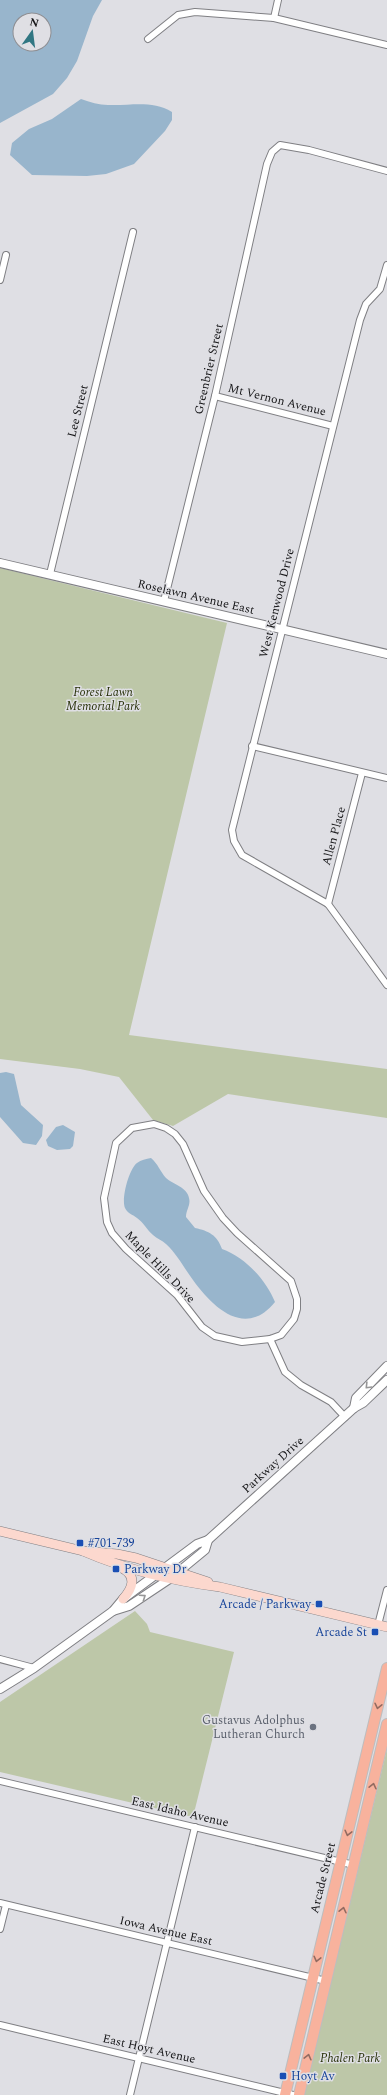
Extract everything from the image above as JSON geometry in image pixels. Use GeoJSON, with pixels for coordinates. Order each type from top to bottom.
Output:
{"type":"FeatureCollection","features":[{"type":"Feature","properties":{"kind":"main road"},"geometry":{"type":"LineString","coordinates":[[0,1531],[83,1551],[117,1554],[167,1568],[220,1586],[382,1626]]}},
{"type":"Feature","properties":{"kind":"main road"},"geometry":{"type":"LineString","coordinates":[[83,1551],[127,1571],[132,1579],[132,1587],[123,1599]]}},
{"type":"Feature","properties":{"kind":"main road"},"geometry":{"type":"LineString","coordinates":[[115,1565],[196,1584],[220,1586]]}},
{"type":"Feature","properties":{"kind":"main road","name":"Arcade Street"},"geometry":{"type":"LineString","coordinates":[[288,2094],[313,1977],[387,1668]]}},
{"type":"Feature","properties":{"kind":"main road"},"geometry":{"type":"LineString","coordinates":[[299,2095],[387,1724]]}},
{"type":"Feature","properties":{"kind":"street"},"geometry":{"type":"LineString","coordinates":[[274,18],[278,0]]}},
{"type":"Feature","properties":{"kind":"street"},"geometry":{"type":"LineString","coordinates":[[148,39],[171,19],[186,12],[274,18],[387,45]]}},
{"type":"Feature","properties":{"kind":"street","name":"Greenbrier Street"},"geometry":{"type":"LineString","coordinates":[[164,602],[215,396],[267,164],[272,152],[280,145],[309,150],[387,172]]}},
{"type":"Feature","properties":{"kind":"street","name":"Lee Street"},"geometry":{"type":"LineString","coordinates":[[50,574],[133,232]]}},
{"type":"Feature","properties":{"kind":"street"},"geometry":{"type":"LineString","coordinates":[[0,280],[6,255]]}},
{"type":"Feature","properties":{"kind":"street","name":"West Kenwood Drive"},"geometry":{"type":"LineString","coordinates":[[328,904],[242,855],[232,835],[232,824],[362,312],[380,289],[387,265]]}},
{"type":"Feature","properties":{"kind":"street","name":"Mt Vernon Avenue"},"geometry":{"type":"LineString","coordinates":[[215,396],[333,426]]}},
{"type":"Feature","properties":{"kind":"street","name":"Roselawn Avenue East"},"geometry":{"type":"LineString","coordinates":[[0,562],[387,654]]}},
{"type":"Feature","properties":{"kind":"street"},"geometry":{"type":"LineString","coordinates":[[252,746],[387,778]]}},
{"type":"Feature","properties":{"kind":"street","name":"Allen Place"},"geometry":{"type":"LineString","coordinates":[[328,904],[362,773]]}},
{"type":"Feature","properties":{"kind":"street"},"geometry":{"type":"LineString","coordinates":[[328,904],[387,985]]}},
{"type":"Feature","properties":{"kind":"street","name":"Maple Hills Drive"},"geometry":{"type":"LineString","coordinates":[[154,1124],[166,1128],[175,1134],[183,1144],[204,1191],[220,1214],[237,1233],[291,1281],[298,1299],[294,1319],[281,1335],[270,1339],[242,1342],[215,1336],[202,1327],[177,1295],[126,1249],[112,1233],[107,1222],[104,1198],[116,1144],[132,1128],[154,1124]]}},
{"type":"Feature","properties":{"kind":"street"},"geometry":{"type":"LineString","coordinates":[[270,1339],[286,1372],[301,1385],[331,1402],[345,1417]]}},
{"type":"Feature","properties":{"kind":"street","name":"Parkway Drive"},"geometry":{"type":"LineString","coordinates":[[354,1408],[356,1398],[387,1366]]}},
{"type":"Feature","properties":{"kind":"street","name":"Parkway Drive"},"geometry":{"type":"LineString","coordinates":[[0,1689],[34,1668],[113,1611],[123,1599],[167,1568],[197,1544],[208,1540],[387,1380]]}},
{"type":"Feature","properties":{"kind":"street","name":"Parkway Drive"},"geometry":{"type":"LineString","coordinates":[[113,1611],[129,1606],[171,1578],[204,1550],[208,1540]]}},
{"type":"Feature","properties":{"kind":"street"},"geometry":{"type":"LineString","coordinates":[[382,1626],[387,1590]]}},
{"type":"Feature","properties":{"kind":"street"},"geometry":{"type":"LineString","coordinates":[[0,1660],[34,1668]]}},
{"type":"Feature","properties":{"kind":"street","name":"East Idaho Avenue"},"geometry":{"type":"LineString","coordinates":[[0,1781],[354,1865]]}},
{"type":"Feature","properties":{"kind":"street"},"geometry":{"type":"LineString","coordinates":[[130,2095],[195,1827]]}},
{"type":"Feature","properties":{"kind":"street"},"geometry":{"type":"LineString","coordinates":[[0,1929],[3,1904]]}},
{"type":"Feature","properties":{"kind":"street","name":"Iowa Avenue East"},"geometry":{"type":"LineString","coordinates":[[3,1904],[326,1981]]}},
{"type":"Feature","properties":{"kind":"street","name":"East Hoyt Avenue"},"geometry":{"type":"LineString","coordinates":[[0,2025],[288,2094]]}},
{"type":"Feature","properties":{"kind":"green space","name":"Forest Lawn Memorial Park"},"geometry":{"type":"Polygon","coordinates":[[[0,568],[227,623],[129,1035],[387,1069],[387,1118],[228,1094],[173,1126],[153,1120],[119,1077],[80,1069],[0,1059],[0,568]]]}},
{"type":"Feature","properties":{"kind":"green space"},"geometry":{"type":"Polygon","coordinates":[[[135,1611],[147,1624],[150,1632],[234,1652],[193,1817],[0,1772],[0,1702],[135,1611]]]}},
{"type":"Feature","properties":{"kind":"green space","name":"Phalen Park"},"geometry":{"type":"Polygon","coordinates":[[[387,1749],[387,2095],[304,2095],[387,1749]]]}},
{"type":"Feature","properties":{"kind":"water"},"geometry":{"type":"Polygon","coordinates":[[[0,0],[102,0],[93,16],[77,61],[67,78],[53,94],[0,123],[0,0]]]}},
{"type":"Feature","properties":{"kind":"water"},"geometry":{"type":"Polygon","coordinates":[[[81,99],[105,105],[141,104],[157,106],[172,112],[172,120],[165,131],[134,164],[106,174],[87,176],[32,175],[10,155],[12,143],[29,129],[52,119],[81,99]]]}},
{"type":"Feature","properties":{"kind":"water"},"geometry":{"type":"Polygon","coordinates":[[[6,1072],[14,1074],[21,1105],[43,1125],[42,1136],[36,1145],[23,1143],[0,1117],[0,1073],[6,1072]]]}},
{"type":"Feature","properties":{"kind":"water"},"geometry":{"type":"Polygon","coordinates":[[[63,1125],[75,1132],[73,1146],[70,1149],[57,1150],[48,1146],[46,1140],[56,1127],[63,1125]]]}},
{"type":"Feature","properties":{"kind":"water"},"geometry":{"type":"Polygon","coordinates":[[[151,1158],[166,1178],[186,1191],[188,1194],[189,1203],[186,1217],[195,1228],[212,1234],[218,1240],[222,1249],[247,1263],[266,1286],[275,1302],[264,1313],[253,1318],[242,1319],[221,1309],[201,1291],[170,1248],[126,1210],[124,1198],[126,1184],[131,1171],[137,1163],[151,1158]]]}},
{"type":"Feature","properties":{"kind":"place","name":"#701-739"},"geometry":{"type":"Point","coordinates":[80,1543]}},
{"type":"Feature","properties":{"kind":"place","name":"Parkway Dr"},"geometry":{"type":"Point","coordinates":[116,1569]}},
{"type":"Feature","properties":{"kind":"place","name":"Arcade / Parkway"},"geometry":{"type":"Point","coordinates":[319,1604]}},
{"type":"Feature","properties":{"kind":"place","name":"Arcade St"},"geometry":{"type":"Point","coordinates":[375,1632]}},
{"type":"Feature","properties":{"kind":"place","name":"Gustavus Adolphus Lutheran Church"},"geometry":{"type":"Point","coordinates":[313,1727]}},
{"type":"Feature","properties":{"kind":"place","name":"Hoyt Av"},"geometry":{"type":"Point","coordinates":[283,2076]}}]}
